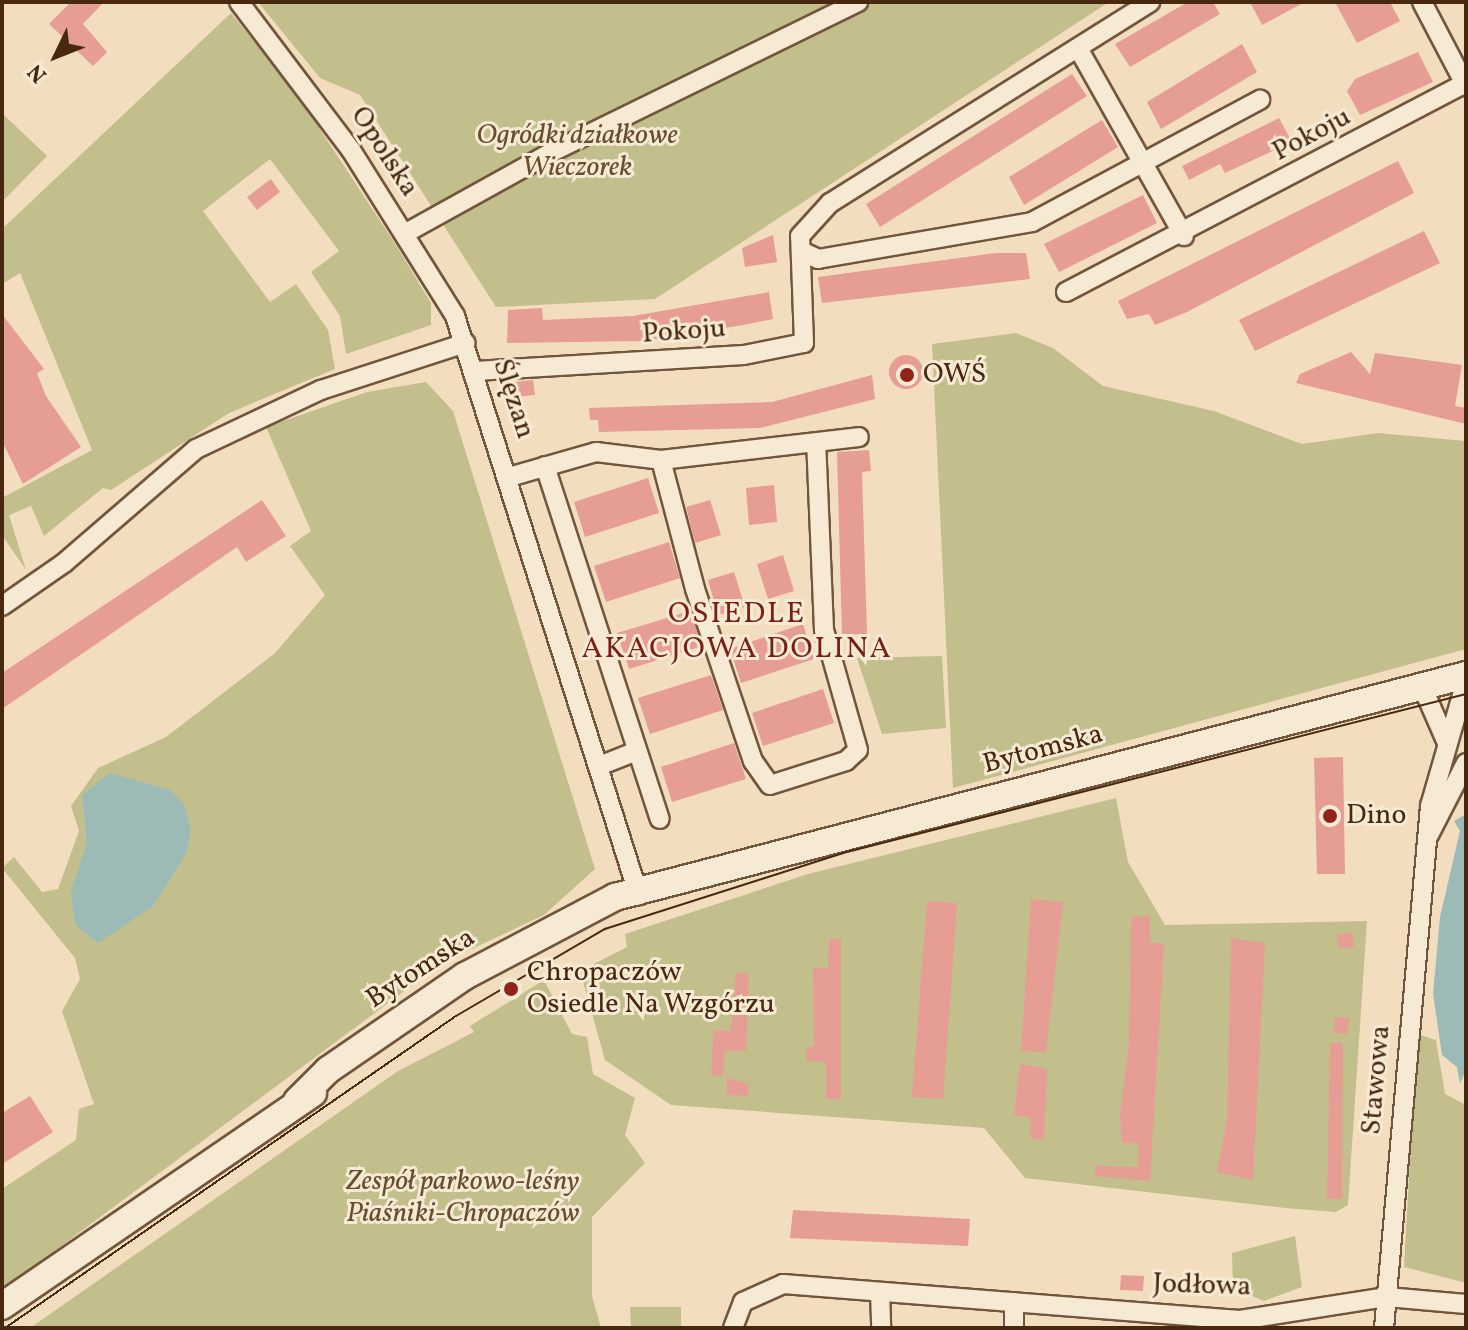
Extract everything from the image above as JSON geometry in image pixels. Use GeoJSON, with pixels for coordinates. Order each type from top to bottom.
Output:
{"type":"FeatureCollection","features":[{"type":"Feature","properties":{"kind":"main road","name":"Bytomska"},"geometry":{"type":"LineString","coordinates":[[2,1306],[297,1101],[328,1070],[465,976],[584,911],[1422,686],[1466,678]]}},
{"type":"Feature","properties":{"kind":"street","name":"Opolska"},"geometry":{"type":"LineString","coordinates":[[239,2],[289,61],[404,234],[466,343]]}},
{"type":"Feature","properties":{"kind":"street"},"geometry":{"type":"LineString","coordinates":[[404,234],[552,152],[858,2]]}},
{"type":"Feature","properties":{"kind":"street","name":"Pokoju"},"geometry":{"type":"LineString","coordinates":[[475,371],[798,346],[804,343],[800,236],[830,203],[1150,2]]}},
{"type":"Feature","properties":{"kind":"street"},"geometry":{"type":"LineString","coordinates":[[1422,2],[1466,85]]}},
{"type":"Feature","properties":{"kind":"street"},"geometry":{"type":"LineString","coordinates":[[1078,48],[1184,236]]}},
{"type":"Feature","properties":{"kind":"street","name":"Pokoju"},"geometry":{"type":"LineString","coordinates":[[1066,292],[1184,236],[1466,85]]}},
{"type":"Feature","properties":{"kind":"street","name":"Pokoju"},"geometry":{"type":"LineString","coordinates":[[801,251],[818,259],[997,232],[1032,222],[1141,159],[1260,100]]}},
{"type":"Feature","properties":{"kind":"street","name":"Ślęzan"},"geometry":{"type":"LineString","coordinates":[[2,606],[64,563],[196,449],[333,385],[466,343],[639,896]]}},
{"type":"Feature","properties":{"kind":"street"},"geometry":{"type":"LineString","coordinates":[[509,477],[596,452],[661,460],[859,437]]}},
{"type":"Feature","properties":{"kind":"street"},"geometry":{"type":"LineString","coordinates":[[661,460],[695,589],[753,761],[770,785],[846,761],[858,750],[824,630],[816,443]]}},
{"type":"Feature","properties":{"kind":"street"},"geometry":{"type":"LineString","coordinates":[[545,466],[660,819]]}},
{"type":"Feature","properties":{"kind":"street","name":"Stawowa"},"geometry":{"type":"LineString","coordinates":[[1384,1328],[1427,838],[1446,741],[1466,678]]}},
{"type":"Feature","properties":{"kind":"street"},"geometry":{"type":"LineString","coordinates":[[1422,686],[1446,741]]}},
{"type":"Feature","properties":{"kind":"street"},"geometry":{"type":"LineString","coordinates":[[599,766],[637,751]]}},
{"type":"Feature","properties":{"kind":"street"},"geometry":{"type":"LineString","coordinates":[[1427,838],[1466,763]]}},
{"type":"Feature","properties":{"kind":"street","name":"Jodłowa"},"geometry":{"type":"LineString","coordinates":[[733,1328],[743,1302],[769,1286],[1240,1320],[1387,1297],[1466,1304]]}},
{"type":"Feature","properties":{"kind":"street"},"geometry":{"type":"LineString","coordinates":[[880,1292],[881,1328]]}},
{"type":"Feature","properties":{"kind":"street"},"geometry":{"type":"LineString","coordinates":[[1014,1302],[1014,1328]]}},
{"type":"Feature","properties":{"kind":"green space","name":"Ogródki działkowe Wieczorek"},"geometry":{"type":"Polygon","coordinates":[[[258,2],[1109,2],[655,299],[496,307],[360,95],[320,78],[258,2]]]}},
{"type":"Feature","properties":{"kind":"green space"},"geometry":{"type":"Polygon","coordinates":[[[231,13],[298,96],[396,245],[431,303],[431,325],[346,354],[340,316],[311,272],[339,251],[270,159],[203,211],[270,302],[296,284],[328,330],[335,369],[229,413],[111,490],[103,488],[44,536],[31,506],[9,515],[26,570],[2,535],[2,498],[92,450],[20,273],[2,284],[2,229],[231,13]]]}},
{"type":"Feature","properties":{"kind":"green space"},"geometry":{"type":"Polygon","coordinates":[[[2,113],[47,156],[2,202],[2,113]]]}},
{"type":"Feature","properties":{"kind":"green space"},"geometry":{"type":"Polygon","coordinates":[[[1016,333],[1053,348],[1103,386],[1214,411],[1302,444],[1378,433],[1466,441],[1466,649],[953,788],[932,344],[1016,333]]]}},
{"type":"Feature","properties":{"kind":"green space"},"geometry":{"type":"Polygon","coordinates":[[[426,382],[453,411],[595,869],[544,915],[442,963],[2,1290],[2,1189],[76,1140],[79,1109],[94,1104],[62,1011],[80,979],[75,958],[2,868],[14,857],[42,892],[58,889],[79,831],[71,806],[98,768],[166,737],[275,653],[325,595],[290,546],[311,531],[266,427],[367,392],[426,382]]]}},
{"type":"Feature","properties":{"kind":"green space"},"geometry":{"type":"Polygon","coordinates":[[[942,656],[946,728],[882,734],[857,658],[942,656]]]}},
{"type":"Feature","properties":{"kind":"green space"},"geometry":{"type":"Polygon","coordinates":[[[1116,798],[1128,862],[1165,925],[1367,921],[1348,1205],[1336,1212],[1025,1178],[984,1128],[671,1105],[605,1060],[580,971],[627,947],[625,934],[808,874],[1116,798]]]}},
{"type":"Feature","properties":{"kind":"green space","name":"Zespół parkowo-leśny Piaśniki-Chropaczów"},"geometry":{"type":"Polygon","coordinates":[[[544,980],[572,1034],[587,1037],[593,1074],[635,1098],[625,1135],[645,1163],[592,1217],[592,1296],[601,1328],[30,1328],[398,1071],[474,1032],[470,1026],[544,980]]]}},
{"type":"Feature","properties":{"kind":"green space"},"geometry":{"type":"Polygon","coordinates":[[[1417,1034],[1436,1040],[1445,1094],[1466,1105],[1466,1283],[1404,1267],[1417,1034]]]}},
{"type":"Feature","properties":{"kind":"green space"},"geometry":{"type":"Polygon","coordinates":[[[1295,1236],[1302,1287],[1264,1301],[1233,1288],[1232,1253],[1295,1236]]]}},
{"type":"Feature","properties":{"kind":"green space"},"geometry":{"type":"Polygon","coordinates":[[[630,1307],[681,1307],[681,1328],[631,1328],[630,1307]]]}},
{"type":"Feature","properties":{"kind":"water"},"geometry":{"type":"Polygon","coordinates":[[[110,773],[170,790],[184,804],[191,829],[187,852],[153,906],[98,943],[75,925],[71,892],[87,842],[82,795],[110,773]]]}},
{"type":"Feature","properties":{"kind":"water"},"geometry":{"type":"Polygon","coordinates":[[[1466,814],[1466,1069],[1460,1084],[1457,1067],[1442,1055],[1433,994],[1440,917],[1460,831],[1454,821],[1466,814]]]}},
{"type":"Feature","properties":{"kind":"building"},"geometry":{"type":"Polygon","coordinates":[[[71,2],[104,2],[83,24],[107,52],[93,66],[49,24],[71,2]]]}},
{"type":"Feature","properties":{"kind":"building"},"geometry":{"type":"Polygon","coordinates":[[[1188,2],[1213,2],[1220,14],[1130,67],[1115,44],[1188,2]]]}},
{"type":"Feature","properties":{"kind":"building"},"geometry":{"type":"Polygon","coordinates":[[[1250,2],[1305,2],[1262,25],[1250,2]]]}},
{"type":"Feature","properties":{"kind":"building"},"geometry":{"type":"Polygon","coordinates":[[[1335,2],[1390,2],[1400,21],[1357,43],[1335,2]]]}},
{"type":"Feature","properties":{"kind":"building"},"geometry":{"type":"Polygon","coordinates":[[[1242,44],[1257,72],[1161,129],[1147,102],[1242,44]]]}},
{"type":"Feature","properties":{"kind":"building"},"geometry":{"type":"Polygon","coordinates":[[[1418,52],[1433,82],[1360,115],[1347,91],[1355,79],[1418,52]]]}},
{"type":"Feature","properties":{"kind":"building"},"geometry":{"type":"Polygon","coordinates":[[[1072,74],[1087,96],[880,227],[866,204],[1072,74]]]}},
{"type":"Feature","properties":{"kind":"building"},"geometry":{"type":"Polygon","coordinates":[[[1279,118],[1292,142],[1225,173],[1220,164],[1189,180],[1182,166],[1279,118]]]}},
{"type":"Feature","properties":{"kind":"building"},"geometry":{"type":"Polygon","coordinates":[[[1102,120],[1118,147],[1024,205],[1009,177],[1102,120]]]}},
{"type":"Feature","properties":{"kind":"building"},"geometry":{"type":"Polygon","coordinates":[[[1398,161],[1414,193],[1187,312],[1155,325],[1149,314],[1127,319],[1118,301],[1398,161]]]}},
{"type":"Feature","properties":{"kind":"building"},"geometry":{"type":"Polygon","coordinates":[[[271,179],[280,192],[257,210],[247,197],[271,179]]]}},
{"type":"Feature","properties":{"kind":"building"},"geometry":{"type":"Polygon","coordinates":[[[1143,195],[1157,223],[1059,272],[1044,244],[1143,195]]]}},
{"type":"Feature","properties":{"kind":"building"},"geometry":{"type":"Polygon","coordinates":[[[1424,231],[1440,263],[1255,351],[1239,320],[1424,231]]]}},
{"type":"Feature","properties":{"kind":"building"},"geometry":{"type":"Polygon","coordinates":[[[773,235],[777,262],[745,267],[742,248],[773,235]]]}},
{"type":"Feature","properties":{"kind":"building"},"geometry":{"type":"Polygon","coordinates":[[[996,253],[1026,253],[1030,279],[822,303],[818,277],[996,253]]]}},
{"type":"Feature","properties":{"kind":"building"},"geometry":{"type":"Polygon","coordinates":[[[769,292],[773,319],[743,325],[643,341],[507,343],[508,310],[542,308],[543,320],[633,316],[769,292]]]}},
{"type":"Feature","properties":{"kind":"building"},"geometry":{"type":"Polygon","coordinates":[[[2,314],[44,369],[37,373],[46,396],[81,447],[23,484],[2,441],[2,314]]]}},
{"type":"Feature","properties":{"kind":"building"},"geometry":{"type":"Polygon","coordinates":[[[1351,352],[1370,374],[1375,353],[1462,365],[1455,406],[1466,408],[1466,424],[1296,383],[1300,374],[1351,352]]]}},
{"type":"Feature","properties":{"kind":"building","name":"OWŚ"},"geometry":{"type":"Polygon","coordinates":[[[906,355],[918,360],[923,372],[918,384],[906,389],[894,384],[889,372],[894,360],[906,355]]]}},
{"type":"Feature","properties":{"kind":"building"},"geometry":{"type":"Polygon","coordinates":[[[872,375],[875,399],[760,428],[599,432],[598,420],[590,420],[589,408],[772,402],[872,375]]]}},
{"type":"Feature","properties":{"kind":"building"},"geometry":{"type":"Polygon","coordinates":[[[533,380],[535,395],[506,398],[505,383],[533,380]]]}},
{"type":"Feature","properties":{"kind":"building"},"geometry":{"type":"Polygon","coordinates":[[[869,450],[871,471],[862,472],[867,634],[842,635],[837,452],[869,450]]]}},
{"type":"Feature","properties":{"kind":"building"},"geometry":{"type":"Polygon","coordinates":[[[648,478],[659,513],[585,537],[574,502],[648,478]]]}},
{"type":"Feature","properties":{"kind":"building"},"geometry":{"type":"Polygon","coordinates":[[[774,485],[777,522],[749,525],[746,488],[774,485]]]}},
{"type":"Feature","properties":{"kind":"building"},"geometry":{"type":"Polygon","coordinates":[[[262,500],[286,536],[246,562],[237,547],[2,709],[2,673],[262,500]]]}},
{"type":"Feature","properties":{"kind":"building"},"geometry":{"type":"Polygon","coordinates":[[[710,500],[721,535],[695,543],[686,507],[710,500]]]}},
{"type":"Feature","properties":{"kind":"building"},"geometry":{"type":"Polygon","coordinates":[[[669,542],[680,578],[606,602],[594,566],[669,542]]]}},
{"type":"Feature","properties":{"kind":"building"},"geometry":{"type":"Polygon","coordinates":[[[783,555],[794,591],[768,599],[757,564],[783,555]]]}},
{"type":"Feature","properties":{"kind":"building"},"geometry":{"type":"Polygon","coordinates":[[[734,572],[745,607],[718,615],[708,580],[734,572]]]}},
{"type":"Feature","properties":{"kind":"building"},"geometry":{"type":"Polygon","coordinates":[[[690,611],[702,646],[629,669],[617,633],[690,611]]]}},
{"type":"Feature","properties":{"kind":"building"},"geometry":{"type":"Polygon","coordinates":[[[803,624],[814,659],[741,683],[730,649],[803,624]]]}},
{"type":"Feature","properties":{"kind":"building"},"geometry":{"type":"Polygon","coordinates":[[[711,675],[723,710],[650,734],[638,698],[711,675]]]}},
{"type":"Feature","properties":{"kind":"building"},"geometry":{"type":"Polygon","coordinates":[[[823,689],[834,723],[763,746],[752,713],[823,689]]]}},
{"type":"Feature","properties":{"kind":"building"},"geometry":{"type":"Polygon","coordinates":[[[734,743],[746,779],[672,802],[661,767],[734,743]]]}},
{"type":"Feature","properties":{"kind":"building","name":"Dino"},"geometry":{"type":"Polygon","coordinates":[[[1343,757],[1345,874],[1317,874],[1314,758],[1343,757]]]}},
{"type":"Feature","properties":{"kind":"building"},"geometry":{"type":"Polygon","coordinates":[[[1031,899],[1063,902],[1046,1052],[1021,1051],[1031,899]]]}},
{"type":"Feature","properties":{"kind":"building"},"geometry":{"type":"Polygon","coordinates":[[[927,901],[957,903],[943,1099],[912,1097],[927,901]]]}},
{"type":"Feature","properties":{"kind":"building"},"geometry":{"type":"Polygon","coordinates":[[[1150,916],[1150,943],[1164,943],[1150,1181],[1095,1176],[1096,1166],[1138,1167],[1139,1144],[1122,1142],[1120,1114],[1129,1044],[1131,917],[1150,916]]]}},
{"type":"Feature","properties":{"kind":"building"},"geometry":{"type":"Polygon","coordinates":[[[1353,932],[1354,947],[1339,948],[1337,935],[1353,932]]]}},
{"type":"Feature","properties":{"kind":"building"},"geometry":{"type":"Polygon","coordinates":[[[1231,938],[1265,943],[1253,1180],[1217,1172],[1227,1121],[1231,938]]]}},
{"type":"Feature","properties":{"kind":"building"},"geometry":{"type":"Polygon","coordinates":[[[829,939],[841,939],[841,1099],[826,1099],[826,1062],[806,1061],[807,1047],[814,1047],[813,968],[828,968],[829,939]]]}},
{"type":"Feature","properties":{"kind":"building"},"geometry":{"type":"Polygon","coordinates":[[[736,973],[749,973],[746,1051],[725,1050],[723,1076],[711,1075],[714,1030],[731,1031],[736,973]]]}},
{"type":"Feature","properties":{"kind":"building"},"geometry":{"type":"Polygon","coordinates":[[[1335,1017],[1349,1018],[1348,1034],[1334,1033],[1335,1017]]]}},
{"type":"Feature","properties":{"kind":"building"},"geometry":{"type":"Polygon","coordinates":[[[1330,1043],[1343,1043],[1342,1199],[1327,1199],[1330,1043]]]}},
{"type":"Feature","properties":{"kind":"building"},"geometry":{"type":"Polygon","coordinates":[[[1020,1064],[1047,1069],[1044,1139],[1031,1139],[1030,1117],[1014,1115],[1020,1064]]]}},
{"type":"Feature","properties":{"kind":"building"},"geometry":{"type":"Polygon","coordinates":[[[727,1078],[749,1084],[748,1096],[727,1095],[727,1078]]]}},
{"type":"Feature","properties":{"kind":"building"},"geometry":{"type":"Polygon","coordinates":[[[30,1096],[53,1132],[2,1164],[2,1113],[30,1096]]]}},
{"type":"Feature","properties":{"kind":"building"},"geometry":{"type":"Polygon","coordinates":[[[793,1210],[970,1219],[968,1246],[790,1238],[793,1210]]]}},
{"type":"Feature","properties":{"kind":"building"},"geometry":{"type":"Polygon","coordinates":[[[1121,1275],[1144,1276],[1143,1291],[1120,1290],[1121,1275]]]}},
{"type":"Feature","properties":{"kind":"tram line"},"geometry":{"type":"LineString","coordinates":[[5,1328],[456,1016],[605,929],[843,853],[1466,694]]}},
{"type":"Feature","properties":{"kind":"place","name":"OWŚ"},"geometry":{"type":"Point","coordinates":[907,375]}},
{"type":"Feature","properties":{"kind":"place","name":"Dino"},"geometry":{"type":"Point","coordinates":[1330,816]}},
{"type":"Feature","properties":{"kind":"place","name":"Chropaczów Osiedle Na Wzgórzu"},"geometry":{"type":"Point","coordinates":[511,989]}},
{"type":"Feature","properties":{"kind":"district","name":"OSIEDLE AKACJOWA DOLINA"},"geometry":{"type":"Point","coordinates":[737,631]}}]}
